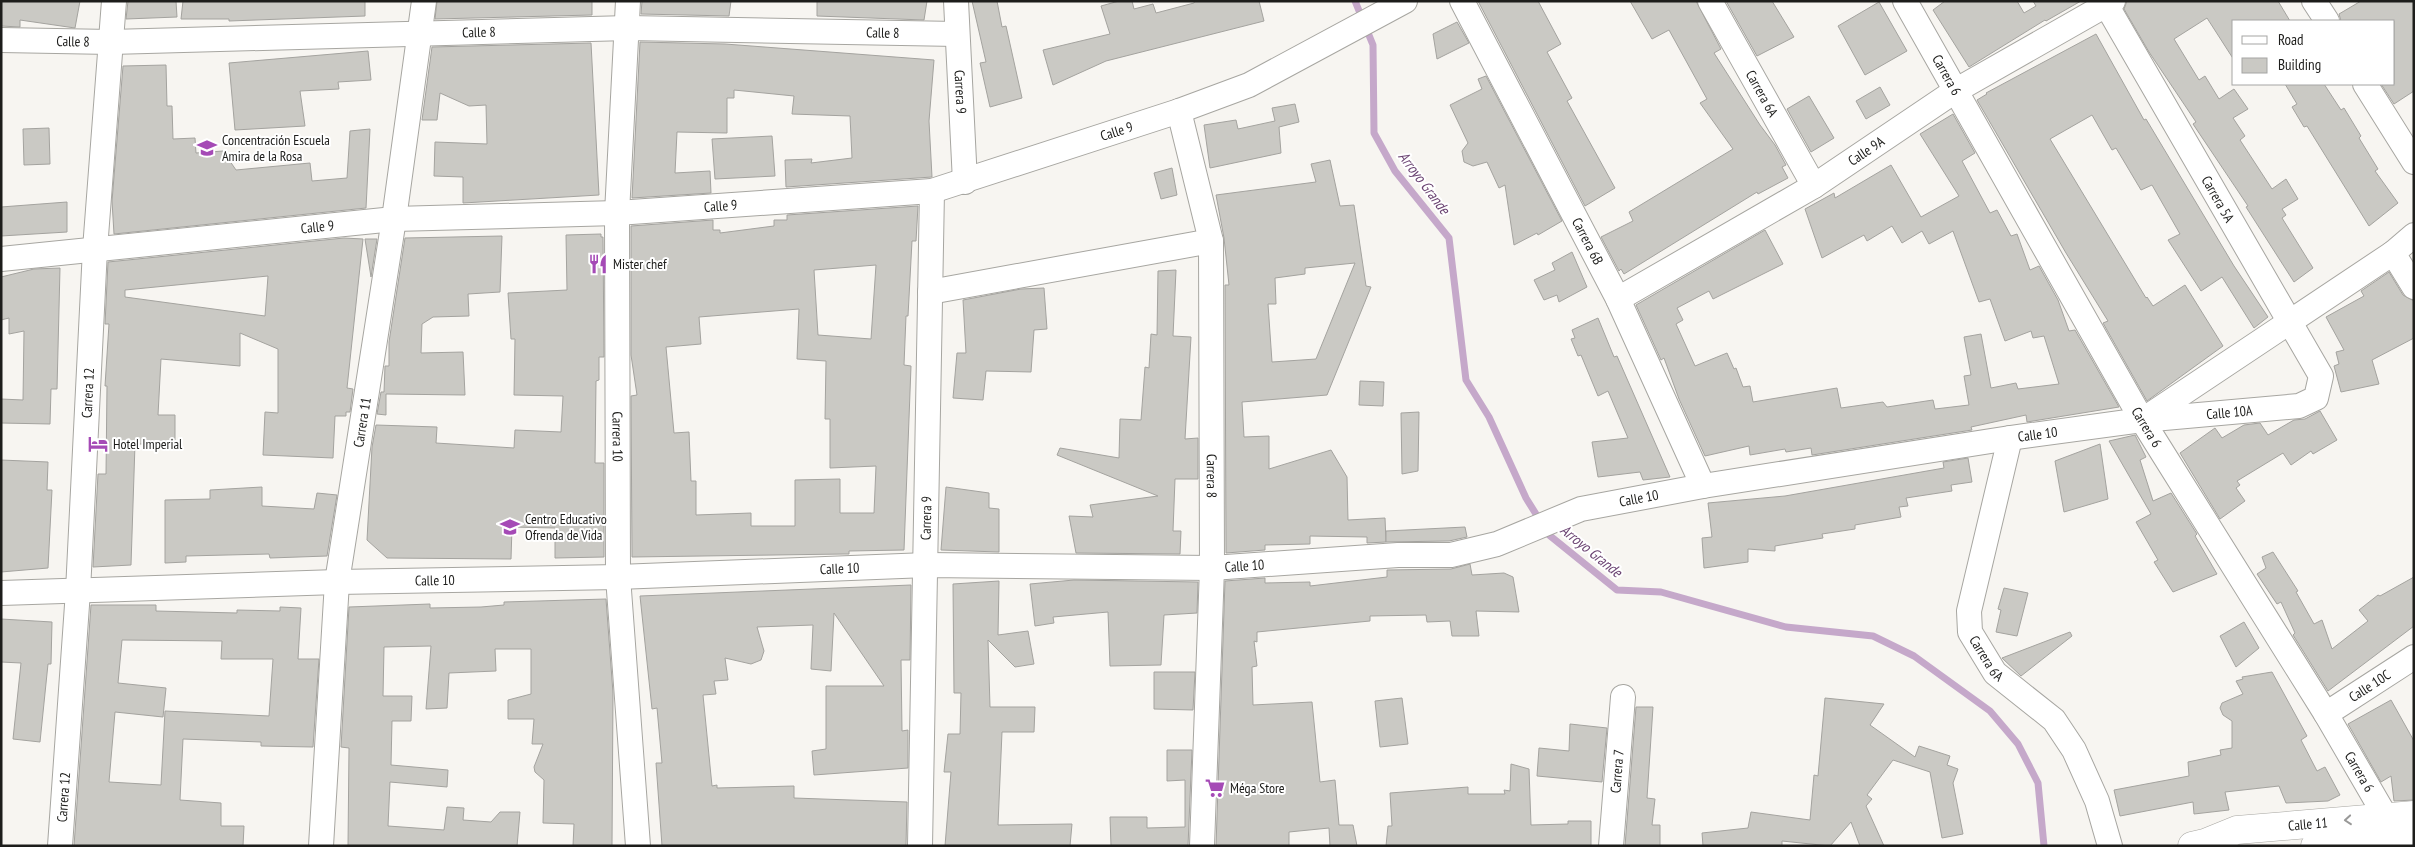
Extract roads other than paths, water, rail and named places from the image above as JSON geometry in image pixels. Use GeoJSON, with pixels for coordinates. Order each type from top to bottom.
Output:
{"type":"FeatureCollection","features":[{"type":"Feature","properties":{"kind":"street","name":"Carrera 12"},"geometry":{"type":"LineString","coordinates":[[60,846],[78,592],[95,250],[114,1]]}},
{"type":"Feature","properties":{"kind":"street","name":"Carrera 11"},"geometry":{"type":"LineString","coordinates":[[321,846],[337,582],[394,219],[424,1]]}},
{"type":"Feature","properties":{"kind":"street","name":"Carrera 10"},"geometry":{"type":"LineString","coordinates":[[628,1],[617,213],[618,578],[638,846]]}},
{"type":"Feature","properties":{"kind":"street","name":"Carrera 9"},"geometry":{"type":"LineString","coordinates":[[956,1],[965,182]]}},
{"type":"Feature","properties":{"kind":"street","name":"Calle 9"},"geometry":{"type":"LineString","coordinates":[[1,259],[394,219],[617,213],[932,191],[965,182],[1179,111],[1249,85],[1405,1]]}},
{"type":"Feature","properties":{"kind":"street","name":"Carrera 6B"},"geometry":{"type":"LineString","coordinates":[[1462,1],[1618,299],[1703,486]]}},
{"type":"Feature","properties":{"kind":"street","name":"Carrera 6A"},"geometry":{"type":"LineString","coordinates":[[1710,1],[1814,186]]}},
{"type":"Feature","properties":{"kind":"street","name":"Carrera 6"},"geometry":{"type":"LineString","coordinates":[[1905,1],[2142,420],[2326,714],[2384,817],[2405,841]]}},
{"type":"Feature","properties":{"kind":"street"},"geometry":{"type":"LineString","coordinates":[[2314,1],[2326,20]]}},
{"type":"Feature","properties":{"kind":"street","name":"Calle 9A"},"geometry":{"type":"LineString","coordinates":[[1618,299],[1814,186],[1955,91],[2108,2]]}},
{"type":"Feature","properties":{"kind":"street","name":"Carrera 5A"},"geometry":{"type":"LineString","coordinates":[[2108,2],[2321,376],[2316,398]]}},
{"type":"Feature","properties":{"kind":"street","name":"Calle 8"},"geometry":{"type":"LineString","coordinates":[[1,40],[112,42],[628,28],[957,34]]}},
{"type":"Feature","properties":{"kind":"street"},"geometry":{"type":"LineString","coordinates":[[2366,85],[2414,162]]}},
{"type":"Feature","properties":{"kind":"street","name":"Carrera 8"},"geometry":{"type":"LineString","coordinates":[[1179,111],[1211,241],[1212,568],[1202,846]]}},
{"type":"Feature","properties":{"kind":"street","name":"Carrera 9"},"geometry":{"type":"LineString","coordinates":[[920,846],[927,565],[932,191]]}},
{"type":"Feature","properties":{"kind":"street","name":"Calle 10"},"geometry":{"type":"LineString","coordinates":[[1,593],[78,592],[337,582],[618,578],[927,565],[1212,568],[1398,554],[1451,555],[1497,544],[1581,509],[1703,486],[2010,438],[2142,420],[2393,253],[2414,235]]}},
{"type":"Feature","properties":{"kind":"street"},"geometry":{"type":"LineString","coordinates":[[930,292],[1211,241]]}},
{"type":"Feature","properties":{"kind":"street"},"geometry":{"type":"LineString","coordinates":[[2393,253],[2414,287]]}},
{"type":"Feature","properties":{"kind":"street","name":"Calle 10A"},"geometry":{"type":"LineString","coordinates":[[2142,420],[2299,406],[2316,398]]}},
{"type":"Feature","properties":{"kind":"street","name":"Carrera 6A"},"geometry":{"type":"LineString","coordinates":[[2010,438],[1969,611],[1970,632],[1995,673],[2054,720],[2074,750],[2097,801],[2110,846]]}},
{"type":"Feature","properties":{"kind":"street","name":"Calle 10C"},"geometry":{"type":"LineString","coordinates":[[2326,714],[2414,657]]}},
{"type":"Feature","properties":{"kind":"street","name":"Carrera 7"},"geometry":{"type":"LineString","coordinates":[[1610,846],[1623,698]]}},
{"type":"Feature","properties":{"kind":"street","name":"Calle 11"},"geometry":{"type":"LineString","coordinates":[[2204,845],[2237,830],[2414,814]]}},
{"type":"Feature","properties":{"kind":"street","name":"Calle 11"},"geometry":{"type":"LineString","coordinates":[[2315,846],[2405,841]]}},
{"type":"Feature","properties":{"kind":"waterway","name":"Arroyo Grande"},"geometry":{"type":"LineString","coordinates":[[1355,1],[1373,45],[1374,133],[1395,171],[1449,238],[1466,380],[1489,417],[1526,498],[1549,535],[1617,590],[1661,592],[1786,627],[1873,636],[1914,656],[1990,711],[2018,744],[2038,783],[2044,846]]}},
{"type":"Feature","properties":{"kind":"place","name":"Concentración Escuela Amira de la Rosa"},"geometry":{"type":"Point","coordinates":[207,148]}},
{"type":"Feature","properties":{"kind":"place","name":"Mister chef"},"geometry":{"type":"Point","coordinates":[598,264]}},
{"type":"Feature","properties":{"kind":"place","name":"Hotel Imperial"},"geometry":{"type":"Point","coordinates":[98,444]}},
{"type":"Feature","properties":{"kind":"place","name":"Centro Educativo Ofrenda de Vida"},"geometry":{"type":"Point","coordinates":[510,527]}},
{"type":"Feature","properties":{"kind":"place","name":"Méga Store"},"geometry":{"type":"Point","coordinates":[1215,788]}}]}
